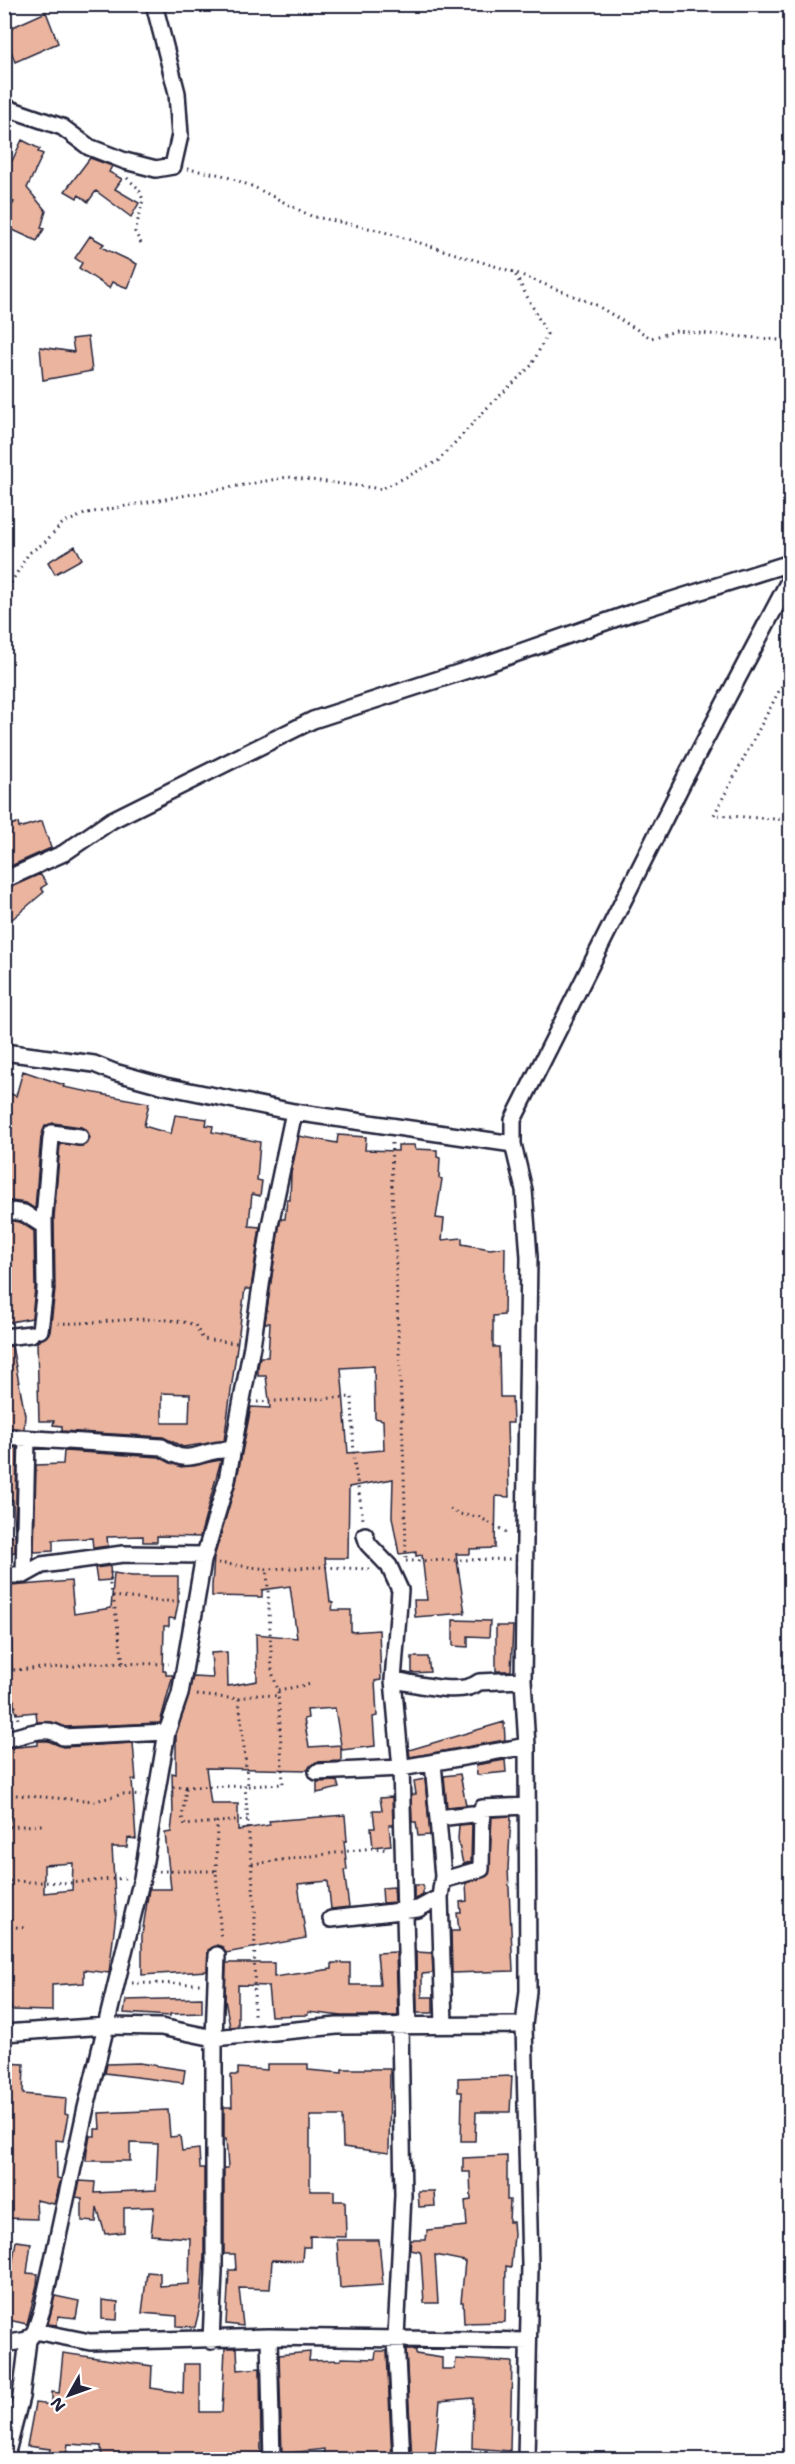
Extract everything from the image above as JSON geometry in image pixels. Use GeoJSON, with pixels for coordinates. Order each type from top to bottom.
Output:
{"type":"FeatureCollection","features":[{"type":"Feature","properties":{"kind":"street"},"geometry":{"type":"LineString","coordinates":[[4,107],[62,127],[89,147],[125,161],[156,169],[173,166],[180,135],[177,93],[154,4]]}},
{"type":"Feature","properties":{"kind":"street"},"geometry":{"type":"LineString","coordinates":[[4,880],[64,853],[112,820],[313,720],[489,663],[631,613],[790,563]]}},
{"type":"Feature","properties":{"kind":"street"},"geometry":{"type":"LineString","coordinates":[[525,2460],[530,2265],[524,2025],[528,1991],[527,1746],[523,1680],[524,1537],[529,1423],[529,1257],[524,1190],[513,1144],[515,1112],[685,778],[790,579]]}},
{"type":"Feature","properties":{"kind":"street"},"geometry":{"type":"LineString","coordinates":[[4,1052],[94,1064],[165,1086],[294,1112],[513,1144]]}},
{"type":"Feature","properties":{"kind":"street"},"geometry":{"type":"LineString","coordinates":[[5,2460],[21,2397],[32,2336],[143,1875],[167,1732],[180,1694],[204,1555],[227,1480],[252,1346],[270,1225],[294,1112]]}},
{"type":"Feature","properties":{"kind":"street"},"geometry":{"type":"LineString","coordinates":[[4,1337],[36,1332],[45,1289],[44,1226],[52,1133],[80,1137]]}},
{"type":"Feature","properties":{"kind":"street"},"geometry":{"type":"LineString","coordinates":[[4,1210],[24,1214],[44,1226]]}},
{"type":"Feature","properties":{"kind":"street"},"geometry":{"type":"LineString","coordinates":[[4,1437],[162,1447],[174,1456],[191,1458],[219,1450],[232,1451]]}},
{"type":"Feature","properties":{"kind":"street"},"geometry":{"type":"LineString","coordinates":[[24,1575],[27,1439]]}},
{"type":"Feature","properties":{"kind":"street"},"geometry":{"type":"LineString","coordinates":[[365,1536],[368,1544],[389,1566],[400,1590],[393,1680],[401,1768],[402,1851],[406,1911],[403,2195],[396,2337],[402,2460]]}},
{"type":"Feature","properties":{"kind":"street"},"geometry":{"type":"LineString","coordinates":[[4,1575],[24,1575],[42,1565],[112,1556],[204,1555]]}},
{"type":"Feature","properties":{"kind":"street"},"geometry":{"type":"LineString","coordinates":[[393,1680],[453,1689],[475,1686],[479,1682],[523,1680]]}},
{"type":"Feature","properties":{"kind":"street"},"geometry":{"type":"LineString","coordinates":[[11,1738],[33,1731],[56,1731],[63,1737],[167,1732]]}},
{"type":"Feature","properties":{"kind":"street"},"geometry":{"type":"LineString","coordinates":[[316,1772],[401,1768],[527,1746]]}},
{"type":"Feature","properties":{"kind":"street"},"geometry":{"type":"LineString","coordinates":[[433,1763],[443,1880],[440,1896],[444,2025]]}},
{"type":"Feature","properties":{"kind":"street"},"geometry":{"type":"LineString","coordinates":[[443,1880],[481,1869],[484,1807],[526,1806]]}},
{"type":"Feature","properties":{"kind":"street"},"geometry":{"type":"LineString","coordinates":[[439,1818],[472,1814],[482,1818]]}},
{"type":"Feature","properties":{"kind":"street"},"geometry":{"type":"LineString","coordinates":[[331,1919],[406,1911],[430,1904],[440,1896]]}},
{"type":"Feature","properties":{"kind":"street"},"geometry":{"type":"LineString","coordinates":[[211,2341],[214,2271],[214,2038],[218,1984],[217,1955]]}},
{"type":"Feature","properties":{"kind":"street"},"geometry":{"type":"LineString","coordinates":[[4,2033],[106,2026],[161,2028],[214,2038],[337,2026],[524,2025]]}},
{"type":"Feature","properties":{"kind":"street"},"geometry":{"type":"LineString","coordinates":[[4,2344],[32,2336],[90,2342],[211,2341],[268,2337],[396,2337],[528,2341]]}},
{"type":"Feature","properties":{"kind":"street"},"geometry":{"type":"LineString","coordinates":[[268,2337],[272,2460]]}},
{"type":"Feature","properties":{"kind":"path"},"geometry":{"type":"LineString","coordinates":[[125,161],[127,177],[139,189],[143,200],[135,232],[142,245]]}},
{"type":"Feature","properties":{"kind":"path"},"geometry":{"type":"LineString","coordinates":[[173,166],[222,176],[255,187],[311,216],[378,230],[514,272],[596,305],[651,338],[676,331],[790,341]]}},
{"type":"Feature","properties":{"kind":"path"},"geometry":{"type":"LineString","coordinates":[[4,606],[12,581],[29,552],[47,540],[53,531],[80,516],[288,477],[382,489],[438,461],[488,407],[532,365],[547,334],[514,272]]}},
{"type":"Feature","properties":{"kind":"path"},"geometry":{"type":"LineString","coordinates":[[790,670],[714,815],[790,820]]}},
{"type":"Feature","properties":{"kind":"path"},"geometry":{"type":"LineString","coordinates":[[393,1126],[391,1194],[398,1376],[405,1434],[402,1458],[406,1561]]}},
{"type":"Feature","properties":{"kind":"path"},"geometry":{"type":"LineString","coordinates":[[36,1332],[55,1323],[87,1324],[148,1317],[174,1319],[195,1325],[203,1339],[252,1346]]}},
{"type":"Feature","properties":{"kind":"path"},"geometry":{"type":"LineString","coordinates":[[242,1403],[352,1397],[354,1461],[365,1536]]}},
{"type":"Feature","properties":{"kind":"path"},"geometry":{"type":"LineString","coordinates":[[450,1509],[459,1514],[471,1514],[501,1531],[524,1537]]}},
{"type":"Feature","properties":{"kind":"path"},"geometry":{"type":"LineString","coordinates":[[112,1556],[110,1585],[123,1662]]}},
{"type":"Feature","properties":{"kind":"path"},"geometry":{"type":"LineString","coordinates":[[248,1820],[185,1825],[182,1817],[186,1788],[283,1784],[278,1690],[272,1672],[267,1569]]}},
{"type":"Feature","properties":{"kind":"path"},"geometry":{"type":"LineString","coordinates":[[113,1596],[156,1601],[179,1600],[196,1610]]}},
{"type":"Feature","properties":{"kind":"path"},"geometry":{"type":"LineString","coordinates":[[4,1648],[12,1670],[123,1662],[186,1664]]}},
{"type":"Feature","properties":{"kind":"path"},"geometry":{"type":"LineString","coordinates":[[4,1666],[9,1660]]}},
{"type":"Feature","properties":{"kind":"path"},"geometry":{"type":"LineString","coordinates":[[278,1690],[312,1684]]}},
{"type":"Feature","properties":{"kind":"path"},"geometry":{"type":"LineString","coordinates":[[4,1685],[12,1695],[19,1722],[11,1738]]}},
{"type":"Feature","properties":{"kind":"path"},"geometry":{"type":"LineString","coordinates":[[180,1694],[239,1699],[255,1694],[278,1696]]}},
{"type":"Feature","properties":{"kind":"path"},"geometry":{"type":"LineString","coordinates":[[239,1699],[255,1911],[254,2034]]}},
{"type":"Feature","properties":{"kind":"path"},"geometry":{"type":"LineString","coordinates":[[4,1794],[95,1801],[124,1794],[157,1797]]}},
{"type":"Feature","properties":{"kind":"path"},"geometry":{"type":"LineString","coordinates":[[217,1822],[216,1871],[221,1944],[217,1955]]}},
{"type":"Feature","properties":{"kind":"path"},"geometry":{"type":"LineString","coordinates":[[4,1827],[42,1825]]}},
{"type":"Feature","properties":{"kind":"path"},"geometry":{"type":"LineString","coordinates":[[252,1864],[372,1848],[402,1851]]}},
{"type":"Feature","properties":{"kind":"path"},"geometry":{"type":"LineString","coordinates":[[4,1881],[70,1883],[143,1875],[216,1871]]}},
{"type":"Feature","properties":{"kind":"path"},"geometry":{"type":"LineString","coordinates":[[4,1926],[26,1928]]}},
{"type":"Feature","properties":{"kind":"path"},"geometry":{"type":"LineString","coordinates":[[117,1982],[218,1984]]}},
{"type":"Feature","properties":{"kind":"building"},"geometry":{"type":"Polygon","coordinates":[[[46,12],[58,43],[15,62],[4,31],[46,12]]]}},
{"type":"Feature","properties":{"kind":"building"},"geometry":{"type":"Polygon","coordinates":[[[22,140],[40,149],[38,152],[43,154],[27,188],[46,211],[41,228],[44,229],[37,241],[4,226],[4,219],[14,202],[4,198],[4,157],[12,161],[22,140]]]}},
{"type":"Feature","properties":{"kind":"building"},"geometry":{"type":"Polygon","coordinates":[[[90,158],[112,166],[109,172],[122,179],[115,189],[139,203],[131,217],[96,191],[88,202],[79,195],[77,198],[65,191],[90,158]]]}},
{"type":"Feature","properties":{"kind":"building"},"geometry":{"type":"Polygon","coordinates":[[[90,236],[104,244],[101,247],[137,264],[128,288],[112,282],[109,288],[79,268],[82,263],[75,258],[90,236]]]}},
{"type":"Feature","properties":{"kind":"building"},"geometry":{"type":"Polygon","coordinates":[[[88,337],[92,371],[43,380],[40,347],[74,352],[72,339],[88,337]]]}},
{"type":"Feature","properties":{"kind":"building"},"geometry":{"type":"Polygon","coordinates":[[[75,546],[82,559],[55,574],[48,562],[75,546]]]}},
{"type":"Feature","properties":{"kind":"building"},"geometry":{"type":"Polygon","coordinates":[[[42,821],[51,848],[4,869],[4,826],[18,823],[19,828],[42,821]]]}},
{"type":"Feature","properties":{"kind":"building"},"geometry":{"type":"Polygon","coordinates":[[[40,874],[47,884],[41,888],[44,892],[4,926],[4,890],[40,874]]]}},
{"type":"Feature","properties":{"kind":"building"},"geometry":{"type":"Polygon","coordinates":[[[23,1071],[64,1085],[63,1087],[149,1103],[144,1126],[171,1134],[175,1115],[207,1119],[206,1125],[213,1126],[212,1132],[260,1142],[257,1180],[262,1181],[260,1196],[252,1194],[249,1226],[260,1227],[251,1289],[245,1289],[224,1441],[183,1447],[163,1437],[62,1431],[62,1426],[53,1425],[54,1421],[39,1421],[37,1342],[50,1332],[55,1290],[54,1218],[60,1144],[83,1146],[90,1138],[86,1130],[81,1127],[53,1123],[45,1126],[41,1137],[35,1209],[26,1203],[4,1200],[4,1164],[10,1137],[4,1136],[4,1107],[8,1093],[16,1096],[23,1071]],[[162,1393],[162,1423],[189,1423],[190,1394],[162,1393]]]}},
{"type":"Feature","properties":{"kind":"building"},"geometry":{"type":"Polygon","coordinates":[[[338,1135],[366,1137],[365,1150],[398,1151],[398,1145],[414,1145],[415,1149],[437,1150],[437,1157],[440,1158],[439,1178],[442,1179],[436,1218],[444,1219],[442,1240],[462,1238],[462,1244],[490,1249],[505,1247],[504,1315],[493,1316],[493,1347],[499,1347],[500,1397],[512,1397],[513,1423],[507,1423],[509,1497],[496,1496],[495,1548],[470,1549],[470,1554],[456,1554],[465,1613],[415,1617],[414,1600],[427,1600],[422,1555],[416,1556],[416,1552],[399,1554],[392,1517],[393,1479],[349,1487],[348,1558],[325,1558],[330,1602],[333,1603],[332,1610],[351,1610],[351,1632],[379,1630],[381,1680],[375,1681],[377,1716],[373,1717],[375,1746],[342,1750],[341,1746],[341,1761],[316,1762],[308,1770],[206,1768],[211,1804],[238,1804],[238,1830],[270,1825],[269,1821],[345,1815],[347,1841],[344,1841],[347,1870],[344,1870],[349,1907],[331,1909],[328,1881],[298,1884],[306,1938],[226,1953],[223,1947],[217,1945],[208,1950],[207,1971],[142,1975],[142,1935],[149,1889],[171,1889],[165,1833],[171,1832],[173,1814],[172,1773],[176,1774],[176,1734],[193,1677],[213,1678],[211,1653],[227,1652],[228,1686],[257,1681],[256,1634],[297,1638],[290,1586],[262,1590],[262,1597],[212,1596],[214,1557],[236,1483],[251,1407],[270,1408],[266,1376],[258,1376],[258,1367],[260,1357],[268,1357],[270,1323],[265,1323],[279,1227],[281,1219],[285,1219],[287,1200],[290,1200],[291,1173],[299,1136],[337,1143],[338,1135]],[[374,1366],[341,1368],[348,1453],[384,1450],[383,1420],[375,1418],[374,1366]],[[335,1708],[307,1710],[308,1718],[304,1719],[309,1747],[341,1745],[335,1708]]]}},
{"type":"Feature","properties":{"kind":"building"},"geometry":{"type":"Polygon","coordinates":[[[4,1220],[20,1222],[34,1231],[35,1288],[32,1318],[4,1323],[4,1220]]]}},
{"type":"Feature","properties":{"kind":"building"},"geometry":{"type":"Polygon","coordinates":[[[12,1346],[25,1415],[24,1429],[4,1427],[7,1414],[4,1347],[12,1346]]]}},
{"type":"Feature","properties":{"kind":"building"},"geometry":{"type":"Polygon","coordinates":[[[4,1447],[17,1448],[15,1552],[7,1553],[6,1537],[15,1536],[13,1500],[4,1501],[4,1447]]]}},
{"type":"Feature","properties":{"kind":"building"},"geometry":{"type":"Polygon","coordinates":[[[64,1451],[159,1457],[181,1467],[221,1460],[200,1537],[157,1536],[157,1542],[143,1542],[143,1536],[107,1537],[108,1546],[93,1548],[92,1538],[53,1540],[53,1551],[34,1552],[36,1465],[63,1464],[64,1451]]]}},
{"type":"Feature","properties":{"kind":"building"},"geometry":{"type":"Polygon","coordinates":[[[110,1566],[111,1580],[97,1581],[95,1568],[110,1566]]]}},
{"type":"Feature","properties":{"kind":"building"},"geometry":{"type":"Polygon","coordinates":[[[114,1573],[132,1576],[178,1576],[178,1604],[175,1619],[169,1618],[169,1626],[164,1626],[163,1671],[166,1671],[166,1675],[173,1675],[160,1723],[65,1727],[51,1722],[37,1722],[36,1712],[16,1714],[8,1671],[12,1671],[11,1586],[71,1581],[74,1614],[111,1608],[114,1573]]]}},
{"type":"Feature","properties":{"kind":"building"},"geometry":{"type":"Polygon","coordinates":[[[453,1620],[490,1621],[489,1637],[468,1636],[468,1647],[453,1646],[453,1620]]]}},
{"type":"Feature","properties":{"kind":"building"},"geometry":{"type":"Polygon","coordinates":[[[496,1626],[513,1626],[511,1671],[496,1671],[496,1626]]]}},
{"type":"Feature","properties":{"kind":"building"},"geometry":{"type":"Polygon","coordinates":[[[412,1657],[428,1657],[430,1672],[412,1673],[412,1657]]]}},
{"type":"Feature","properties":{"kind":"building"},"geometry":{"type":"Polygon","coordinates":[[[504,1722],[505,1740],[410,1757],[409,1750],[504,1722]]]}},
{"type":"Feature","properties":{"kind":"building"},"geometry":{"type":"Polygon","coordinates":[[[38,1741],[48,1741],[63,1747],[133,1743],[136,1780],[132,1780],[136,1839],[128,1838],[127,1847],[112,1847],[116,1914],[109,1973],[84,1970],[84,1983],[52,1985],[52,2011],[11,2010],[8,1983],[4,1982],[7,1950],[11,1950],[10,1917],[7,1917],[8,1857],[4,1857],[6,1821],[10,1820],[7,1748],[38,1745],[38,1741]],[[73,1863],[44,1865],[44,1893],[72,1890],[73,1863]]]}},
{"type":"Feature","properties":{"kind":"building"},"geometry":{"type":"Polygon","coordinates":[[[505,1760],[506,1772],[477,1775],[476,1765],[505,1760]]]}},
{"type":"Feature","properties":{"kind":"building"},"geometry":{"type":"Polygon","coordinates":[[[460,1774],[466,1805],[447,1807],[444,1776],[460,1774]]]}},
{"type":"Feature","properties":{"kind":"building"},"geometry":{"type":"Polygon","coordinates":[[[425,1779],[430,1835],[418,1836],[416,1822],[412,1822],[411,1795],[416,1794],[414,1781],[425,1779]]]}},
{"type":"Feature","properties":{"kind":"building"},"geometry":{"type":"Polygon","coordinates":[[[337,1781],[339,1788],[317,1793],[317,1782],[337,1781]]]}},
{"type":"Feature","properties":{"kind":"building"},"geometry":{"type":"Polygon","coordinates":[[[392,1797],[393,1825],[389,1825],[391,1845],[373,1847],[371,1828],[375,1828],[373,1810],[382,1810],[380,1798],[392,1797]]]}},
{"type":"Feature","properties":{"kind":"building"},"geometry":{"type":"Polygon","coordinates":[[[511,1816],[508,1868],[513,1971],[452,1973],[451,1931],[459,1931],[457,1913],[461,1913],[460,1902],[467,1901],[466,1883],[489,1874],[492,1817],[511,1816]]]}},
{"type":"Feature","properties":{"kind":"building"},"geometry":{"type":"Polygon","coordinates":[[[472,1824],[471,1862],[463,1864],[458,1840],[459,1825],[472,1824]]]}},
{"type":"Feature","properties":{"kind":"building"},"geometry":{"type":"Polygon","coordinates":[[[414,1885],[423,1885],[423,1895],[414,1900],[414,1885]]]}},
{"type":"Feature","properties":{"kind":"building"},"geometry":{"type":"Polygon","coordinates":[[[394,1887],[395,1902],[383,1903],[382,1888],[394,1887]]]}},
{"type":"Feature","properties":{"kind":"building"},"geometry":{"type":"Polygon","coordinates":[[[396,1952],[398,2016],[342,2016],[308,2012],[308,2015],[271,2016],[268,1986],[238,1985],[238,2026],[230,2027],[225,2000],[226,1963],[274,1963],[274,1977],[332,1969],[332,1963],[350,1963],[350,1985],[380,1985],[377,1953],[396,1952]]]}},
{"type":"Feature","properties":{"kind":"building"},"geometry":{"type":"Polygon","coordinates":[[[416,1952],[432,1953],[433,1973],[422,1974],[422,1997],[433,1997],[433,2013],[417,2013],[416,1952]]]}},
{"type":"Feature","properties":{"kind":"building"},"geometry":{"type":"Polygon","coordinates":[[[202,1998],[202,2013],[170,2014],[170,2016],[124,2013],[126,2000],[202,1998]]]}},
{"type":"Feature","properties":{"kind":"building"},"geometry":{"type":"Polygon","coordinates":[[[5,2063],[24,2064],[23,2094],[66,2098],[65,2114],[68,2115],[63,2141],[56,2140],[57,2178],[61,2179],[54,2204],[36,2200],[37,2219],[4,2218],[5,2063]]]}},
{"type":"Feature","properties":{"kind":"building"},"geometry":{"type":"Polygon","coordinates":[[[139,2063],[185,2070],[183,2083],[105,2073],[107,2064],[139,2063]]]}},
{"type":"Feature","properties":{"kind":"building"},"geometry":{"type":"Polygon","coordinates":[[[267,2064],[308,2064],[308,2070],[342,2073],[342,2069],[390,2069],[389,2153],[343,2147],[342,2116],[310,2116],[310,2191],[334,2191],[334,2201],[345,2201],[346,2237],[310,2236],[310,2247],[303,2247],[302,2261],[272,2260],[270,2289],[239,2288],[243,2326],[226,2324],[229,2270],[236,2270],[235,2254],[224,2254],[224,2168],[228,2168],[226,2139],[224,2139],[224,2107],[232,2107],[231,2075],[238,2075],[238,2068],[267,2070],[267,2064]]]}},
{"type":"Feature","properties":{"kind":"building"},"geometry":{"type":"Polygon","coordinates":[[[512,2076],[510,2112],[476,2112],[475,2141],[461,2141],[462,2092],[458,2092],[458,2078],[512,2076]]]}},
{"type":"Feature","properties":{"kind":"building"},"geometry":{"type":"Polygon","coordinates":[[[168,2110],[170,2137],[180,2136],[182,2151],[199,2149],[200,2168],[204,2168],[204,2255],[201,2303],[195,2327],[177,2326],[177,2316],[142,2313],[147,2272],[160,2273],[160,2286],[189,2284],[190,2238],[151,2235],[154,2207],[124,2208],[124,2232],[105,2234],[97,2207],[96,2222],[82,2221],[82,2198],[76,2197],[80,2181],[95,2182],[94,2193],[156,2190],[158,2144],[130,2143],[130,2161],[86,2161],[87,2150],[90,2136],[95,2136],[95,2129],[100,2129],[99,2113],[168,2110]]]}},
{"type":"Feature","properties":{"kind":"building"},"geometry":{"type":"Polygon","coordinates":[[[507,2156],[507,2200],[510,2200],[509,2222],[513,2222],[514,2235],[511,2267],[506,2266],[505,2322],[464,2323],[463,2302],[461,2302],[465,2261],[435,2255],[438,2303],[424,2303],[421,2255],[420,2252],[410,2250],[411,2240],[426,2240],[427,2230],[467,2226],[465,2201],[471,2200],[470,2172],[463,2172],[463,2158],[507,2156]]]}},
{"type":"Feature","properties":{"kind":"building"},"geometry":{"type":"Polygon","coordinates":[[[418,2191],[434,2191],[435,2206],[419,2207],[418,2191]]]}},
{"type":"Feature","properties":{"kind":"building"},"geometry":{"type":"Polygon","coordinates":[[[337,2240],[379,2240],[383,2285],[340,2288],[337,2240]]]}},
{"type":"Feature","properties":{"kind":"building"},"geometry":{"type":"Polygon","coordinates":[[[16,2241],[31,2243],[27,2273],[38,2274],[27,2324],[4,2319],[16,2241]]]}},
{"type":"Feature","properties":{"kind":"building"},"geometry":{"type":"Polygon","coordinates":[[[55,2296],[79,2301],[76,2318],[58,2316],[57,2325],[48,2324],[55,2296]]]}},
{"type":"Feature","properties":{"kind":"building"},"geometry":{"type":"Polygon","coordinates":[[[102,2300],[118,2302],[117,2320],[102,2319],[102,2300]]]}},
{"type":"Feature","properties":{"kind":"building"},"geometry":{"type":"Polygon","coordinates":[[[225,2348],[237,2348],[238,2370],[260,2368],[261,2454],[211,2457],[211,2460],[102,2460],[101,2446],[68,2444],[66,2456],[49,2454],[50,2449],[27,2446],[35,2403],[52,2405],[52,2392],[59,2393],[63,2353],[152,2366],[151,2388],[183,2393],[184,2364],[200,2364],[200,2412],[222,2412],[225,2348]]]}},
{"type":"Feature","properties":{"kind":"building"},"geometry":{"type":"Polygon","coordinates":[[[406,2350],[416,2350],[416,2354],[442,2358],[442,2369],[455,2369],[456,2359],[512,2362],[510,2451],[472,2448],[473,2398],[440,2401],[435,2455],[412,2460],[406,2350]]]}},
{"type":"Feature","properties":{"kind":"building"},"geometry":{"type":"Polygon","coordinates":[[[376,2351],[387,2351],[392,2460],[324,2460],[324,2449],[282,2454],[279,2355],[310,2352],[309,2361],[341,2360],[341,2358],[375,2359],[376,2351]]]}}]}
